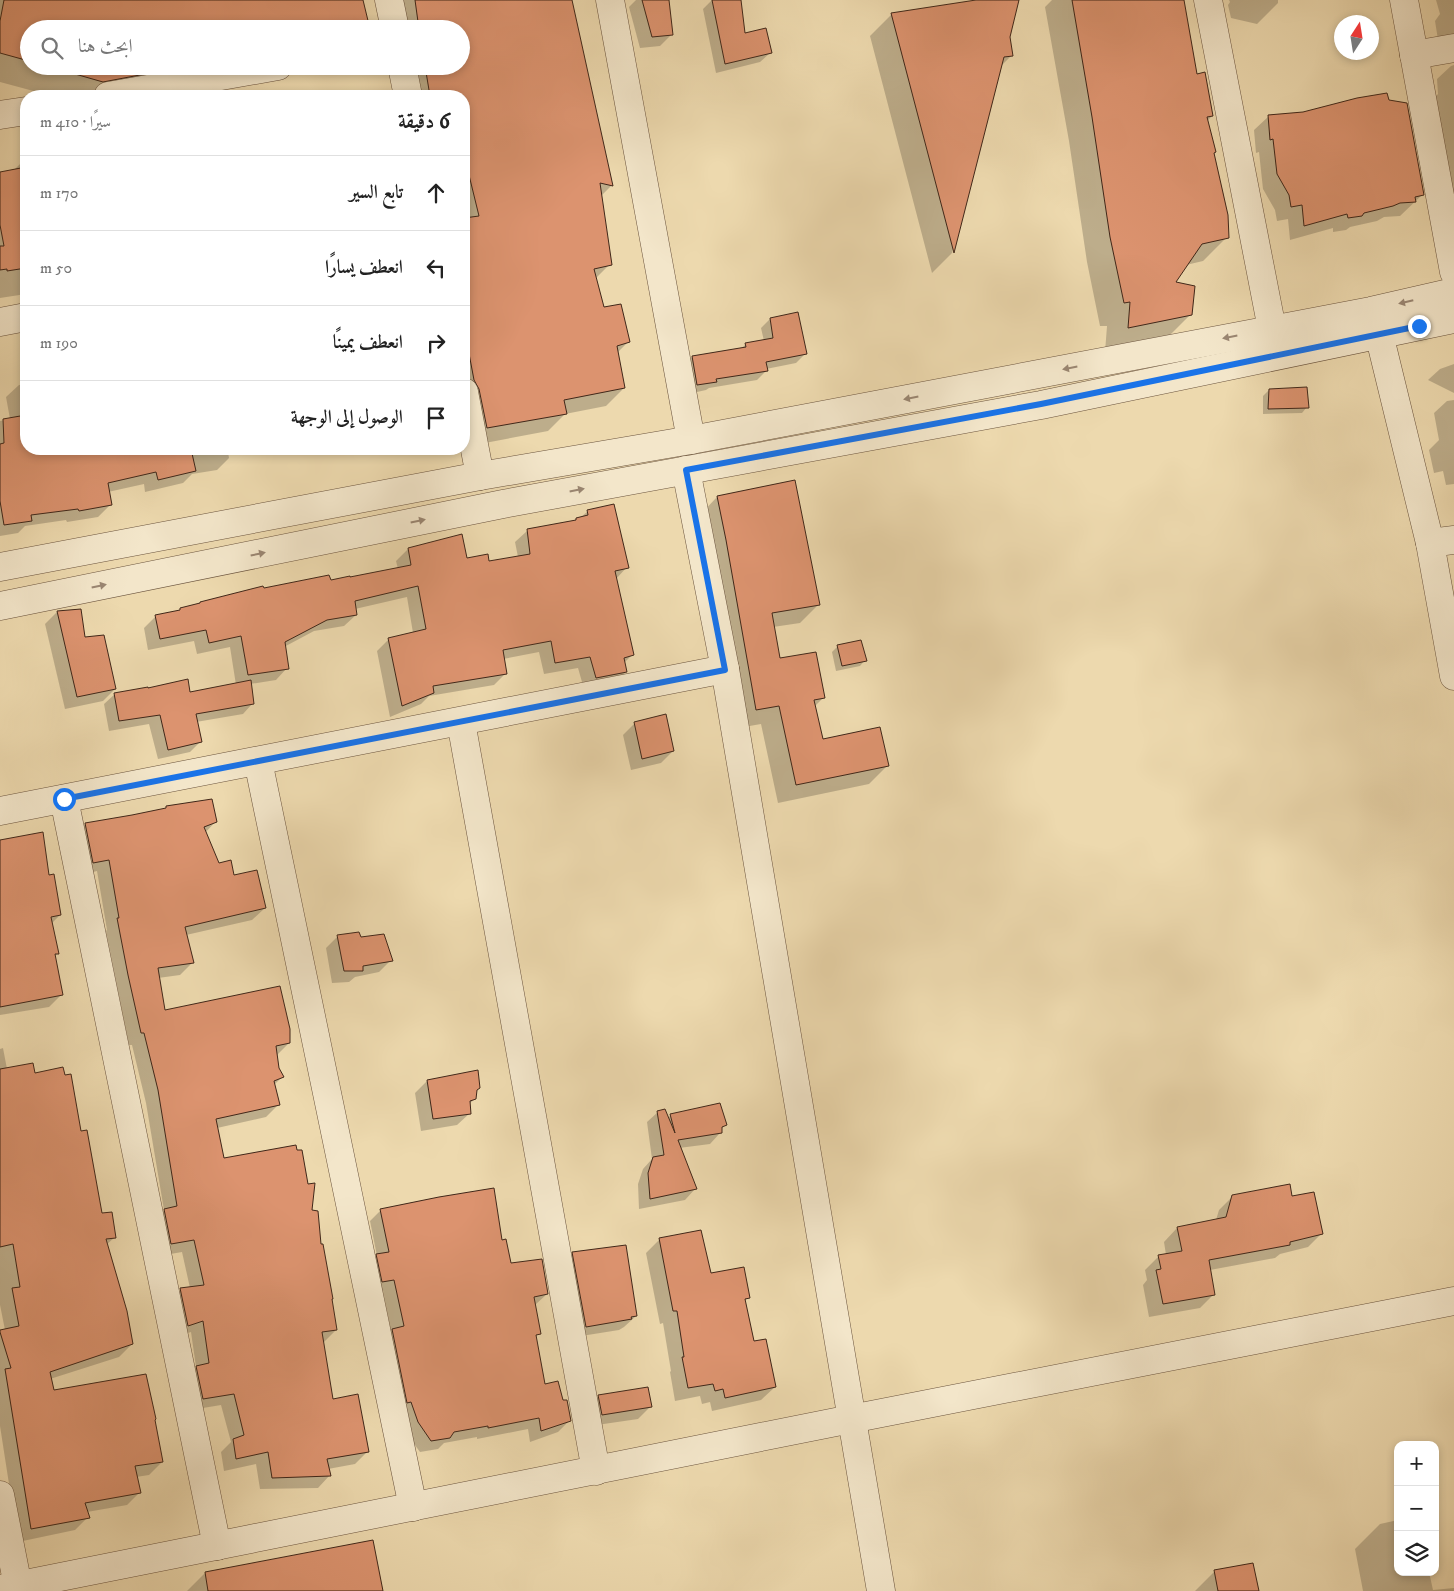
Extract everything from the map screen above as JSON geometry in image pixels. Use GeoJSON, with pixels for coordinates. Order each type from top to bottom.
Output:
{"type":"FeatureCollection","features":[{"type":"Feature","properties":{"kind":"street"},"geometry":{"type":"LineString","coordinates":[[389,0],[393,20]]}},
{"type":"Feature","properties":{"kind":"street"},"geometry":{"type":"LineString","coordinates":[[610,0],[691,440]]}},
{"type":"Feature","properties":{"kind":"street"},"geometry":{"type":"LineString","coordinates":[[1208,0],[1272,330]]}},
{"type":"Feature","properties":{"kind":"street"},"geometry":{"type":"LineString","coordinates":[[1404,0],[1454,272]]}},
{"type":"Feature","properties":{"kind":"street"},"geometry":{"type":"LineString","coordinates":[[1414,55],[1454,48]]}},
{"type":"Feature","properties":{"kind":"street"},"geometry":{"type":"LineString","coordinates":[[142,90],[227,75]]}},
{"type":"Feature","properties":{"kind":"street"},"geometry":{"type":"LineString","coordinates":[[404,75],[407,90]]}},
{"type":"Feature","properties":{"kind":"street"},"geometry":{"type":"LineString","coordinates":[[0,115],[20,112]]}},
{"type":"Feature","properties":{"kind":"street"},"geometry":{"type":"LineString","coordinates":[[0,567],[480,476],[691,440],[1371,311],[1454,292]]}},
{"type":"Feature","properties":{"kind":"street"},"geometry":{"type":"LineString","coordinates":[[0,322],[20,318]]}},
{"type":"Feature","properties":{"kind":"street"},"geometry":{"type":"LineString","coordinates":[[2,606],[503,504],[1041,404],[1454,319]]}},
{"type":"Feature","properties":{"kind":"street"},"geometry":{"type":"LineString","coordinates":[[1378,334],[1442,542],[1454,676]]}},
{"type":"Feature","properties":{"kind":"street"},"geometry":{"type":"LineString","coordinates":[[470,424],[480,476]]}},
{"type":"Feature","properties":{"kind":"street"},"geometry":{"type":"LineString","coordinates":[[686,470],[725,670],[881,1591]]}},
{"type":"Feature","properties":{"kind":"street"},"geometry":{"type":"LineString","coordinates":[[64,555],[58,562],[56,571],[58,580],[63,587],[71,592]]}},
{"type":"Feature","properties":{"kind":"street"},"geometry":{"type":"LineString","coordinates":[[0,567],[8,572],[14,590],[11,598],[2,606]]}},
{"type":"Feature","properties":{"kind":"street"},"geometry":{"type":"LineString","coordinates":[[0,811],[725,670]]}},
{"type":"Feature","properties":{"kind":"street"},"geometry":{"type":"LineString","coordinates":[[460,722],[596,1471]]}},
{"type":"Feature","properties":{"kind":"street"},"geometry":{"type":"LineString","coordinates":[[258,761],[413,1507]]}},
{"type":"Feature","properties":{"kind":"street"},"geometry":{"type":"LineString","coordinates":[[64,799],[217,1546]]}},
{"type":"Feature","properties":{"kind":"street"},"geometry":{"type":"LineString","coordinates":[[0,1495],[9,1588],[851,1418],[1454,1300]]}},
{"type":"Feature","properties":{"kind":"building"},"geometry":{"type":"Polygon","coordinates":[[[4,0],[363,0],[368,20],[20,20],[20,59],[0,53],[0,21],[4,0]]]}},
{"type":"Feature","properties":{"kind":"building"},"geometry":{"type":"Polygon","coordinates":[[[415,0],[572,0],[613,186],[600,183],[612,265],[594,269],[604,307],[621,304],[630,342],[617,346],[625,388],[564,400],[567,414],[487,428],[479,389],[474,380],[470,359],[470,217],[479,216],[470,179],[470,90],[429,90],[426,75],[470,75],[470,20],[418,20],[415,0]]]}},
{"type":"Feature","properties":{"kind":"building"},"geometry":{"type":"Polygon","coordinates":[[[642,0],[669,0],[673,35],[652,37],[642,0]]]}},
{"type":"Feature","properties":{"kind":"building"},"geometry":{"type":"Polygon","coordinates":[[[712,0],[741,0],[745,33],[766,28],[772,53],[725,64],[712,0]]]}},
{"type":"Feature","properties":{"kind":"building"},"geometry":{"type":"Polygon","coordinates":[[[976,0],[1019,0],[1010,37],[1013,56],[1004,57],[954,253],[891,13],[976,0]]]}},
{"type":"Feature","properties":{"kind":"building"},"geometry":{"type":"Polygon","coordinates":[[[1072,0],[1184,0],[1197,74],[1205,72],[1213,116],[1207,117],[1228,215],[1229,238],[1202,244],[1176,282],[1195,286],[1192,315],[1128,328],[1130,302],[1124,303],[1110,237],[1072,0]]]}},
{"type":"Feature","properties":{"kind":"building"},"geometry":{"type":"Polygon","coordinates":[[[78,75],[140,75],[103,82],[78,75]]]}},
{"type":"Feature","properties":{"kind":"building"},"geometry":{"type":"Polygon","coordinates":[[[1387,93],[1389,100],[1407,103],[1424,195],[1415,197],[1416,202],[1400,203],[1364,213],[1362,216],[1348,218],[1347,214],[1304,226],[1302,205],[1291,207],[1289,195],[1277,174],[1273,139],[1270,140],[1268,115],[1303,112],[1357,98],[1387,93]]]}},
{"type":"Feature","properties":{"kind":"building"},"geometry":{"type":"Polygon","coordinates":[[[20,168],[20,269],[7,271],[7,269],[0,270],[0,246],[4,246],[0,225],[0,172],[20,168]]]}},
{"type":"Feature","properties":{"kind":"building"},"geometry":{"type":"Polygon","coordinates":[[[798,312],[807,354],[766,362],[768,371],[716,379],[717,382],[697,385],[692,356],[746,347],[745,343],[773,338],[770,318],[798,312]]]}},
{"type":"Feature","properties":{"kind":"building"},"geometry":{"type":"Polygon","coordinates":[[[1307,387],[1309,408],[1268,409],[1269,389],[1307,387]]]}},
{"type":"Feature","properties":{"kind":"building"},"geometry":{"type":"Polygon","coordinates":[[[20,416],[20,455],[192,455],[196,471],[158,480],[156,472],[108,483],[112,505],[79,511],[78,509],[31,515],[32,521],[4,525],[0,501],[0,444],[4,443],[3,419],[20,416]]]}},
{"type":"Feature","properties":{"kind":"building"},"geometry":{"type":"Polygon","coordinates":[[[795,480],[820,605],[772,613],[780,658],[816,652],[825,698],[814,700],[823,739],[880,727],[889,766],[796,785],[779,706],[756,710],[717,496],[795,480]]]}},
{"type":"Feature","properties":{"kind":"building"},"geometry":{"type":"Polygon","coordinates":[[[614,504],[629,568],[615,571],[634,655],[624,658],[627,672],[596,678],[590,657],[555,663],[551,641],[503,650],[507,674],[433,686],[434,693],[402,706],[388,638],[426,629],[418,586],[355,601],[357,615],[327,620],[285,642],[289,669],[248,675],[241,636],[209,643],[206,630],[160,639],[155,615],[180,610],[180,608],[200,602],[263,586],[264,588],[329,575],[331,580],[411,565],[408,548],[462,534],[467,558],[488,554],[489,561],[530,554],[527,529],[576,520],[576,518],[588,515],[587,510],[614,504]]]}},
{"type":"Feature","properties":{"kind":"building"},"geometry":{"type":"Polygon","coordinates":[[[81,609],[85,637],[104,635],[116,689],[77,697],[57,611],[81,609]]]}},
{"type":"Feature","properties":{"kind":"building"},"geometry":{"type":"Polygon","coordinates":[[[861,640],[867,661],[842,666],[837,645],[861,640]]]}},
{"type":"Feature","properties":{"kind":"building"},"geometry":{"type":"Polygon","coordinates":[[[188,679],[190,692],[251,680],[254,704],[196,714],[202,742],[168,750],[160,715],[119,721],[114,693],[188,679]]]}},
{"type":"Feature","properties":{"kind":"building"},"geometry":{"type":"Polygon","coordinates":[[[666,714],[674,751],[642,759],[634,722],[666,714]]]}},
{"type":"Feature","properties":{"kind":"building"},"geometry":{"type":"Polygon","coordinates":[[[212,799],[217,822],[204,827],[219,863],[231,860],[234,875],[257,870],[266,908],[185,927],[194,963],[158,968],[165,1010],[280,986],[290,1029],[290,1043],[276,1046],[279,1068],[284,1077],[274,1081],[280,1105],[216,1119],[224,1158],[296,1145],[297,1150],[302,1150],[308,1184],[315,1183],[312,1210],[318,1211],[321,1244],[323,1244],[337,1330],[322,1332],[333,1399],[358,1394],[369,1452],[327,1459],[331,1476],[272,1478],[268,1452],[236,1459],[233,1439],[244,1435],[234,1394],[203,1399],[196,1366],[209,1363],[203,1321],[188,1326],[180,1288],[204,1285],[194,1240],[171,1244],[164,1209],[177,1206],[158,1090],[144,1033],[141,1033],[128,975],[117,918],[119,918],[109,860],[93,863],[85,823],[166,808],[166,806],[212,799]]]}},
{"type":"Feature","properties":{"kind":"building"},"geometry":{"type":"Polygon","coordinates":[[[43,832],[49,875],[54,874],[61,915],[51,917],[59,954],[55,954],[63,995],[0,1007],[0,840],[43,832]]]}},
{"type":"Feature","properties":{"kind":"building"},"geometry":{"type":"Polygon","coordinates":[[[359,932],[361,937],[384,934],[393,961],[363,966],[363,971],[344,971],[337,935],[359,932]]]}},
{"type":"Feature","properties":{"kind":"building"},"geometry":{"type":"Polygon","coordinates":[[[33,1063],[35,1073],[63,1067],[65,1075],[71,1074],[81,1131],[87,1130],[102,1213],[112,1212],[116,1238],[106,1239],[127,1311],[133,1344],[50,1372],[54,1390],[146,1374],[163,1462],[135,1466],[141,1493],[85,1503],[90,1518],[31,1529],[5,1369],[11,1368],[0,1332],[0,1330],[19,1326],[12,1288],[20,1287],[13,1244],[0,1247],[0,1069],[33,1063]]]}},
{"type":"Feature","properties":{"kind":"building"},"geometry":{"type":"Polygon","coordinates":[[[478,1070],[480,1088],[477,1090],[476,1099],[470,1101],[471,1114],[433,1119],[427,1080],[478,1070]]]}},
{"type":"Feature","properties":{"kind":"building"},"geometry":{"type":"Polygon","coordinates":[[[720,1103],[727,1125],[722,1127],[722,1133],[678,1140],[697,1189],[650,1199],[648,1173],[653,1157],[664,1155],[657,1111],[665,1109],[675,1133],[670,1114],[720,1103]]]}},
{"type":"Feature","properties":{"kind":"building"},"geometry":{"type":"Polygon","coordinates":[[[1290,1184],[1292,1196],[1314,1192],[1323,1234],[1290,1242],[1290,1245],[1209,1260],[1215,1295],[1163,1304],[1156,1270],[1161,1269],[1158,1255],[1182,1251],[1177,1227],[1226,1217],[1232,1195],[1290,1184]]]}},
{"type":"Feature","properties":{"kind":"building"},"geometry":{"type":"Polygon","coordinates":[[[494,1188],[502,1240],[506,1239],[511,1263],[542,1259],[548,1294],[534,1297],[541,1334],[536,1335],[545,1384],[558,1381],[563,1400],[567,1400],[571,1421],[541,1431],[539,1418],[488,1428],[488,1426],[454,1432],[450,1438],[431,1441],[418,1422],[411,1402],[407,1403],[392,1329],[404,1326],[394,1280],[382,1282],[376,1254],[389,1252],[380,1209],[494,1188]]]}},
{"type":"Feature","properties":{"kind":"building"},"geometry":{"type":"Polygon","coordinates":[[[701,1230],[711,1273],[744,1267],[750,1298],[745,1299],[754,1341],[766,1339],[776,1387],[725,1398],[723,1389],[715,1391],[713,1384],[688,1388],[682,1357],[684,1357],[677,1311],[673,1311],[659,1238],[701,1230]]]}},
{"type":"Feature","properties":{"kind":"building"},"geometry":{"type":"Polygon","coordinates":[[[626,1245],[637,1316],[631,1317],[632,1319],[586,1327],[572,1252],[626,1245]]]}},
{"type":"Feature","properties":{"kind":"building"},"geometry":{"type":"Polygon","coordinates":[[[648,1387],[652,1407],[602,1415],[598,1395],[648,1387]]]}},
{"type":"Feature","properties":{"kind":"building"},"geometry":{"type":"Polygon","coordinates":[[[373,1540],[383,1591],[208,1591],[205,1572],[373,1540]]]}},
{"type":"Feature","properties":{"kind":"building"},"geometry":{"type":"Polygon","coordinates":[[[1253,1563],[1259,1591],[1218,1591],[1214,1570],[1253,1563]]]}},
{"type":"Feature","properties":{"kind":"route"},"geometry":{"type":"LineString","coordinates":[[64,799],[725,670],[686,470],[1041,404],[1419,326]]}}]}
